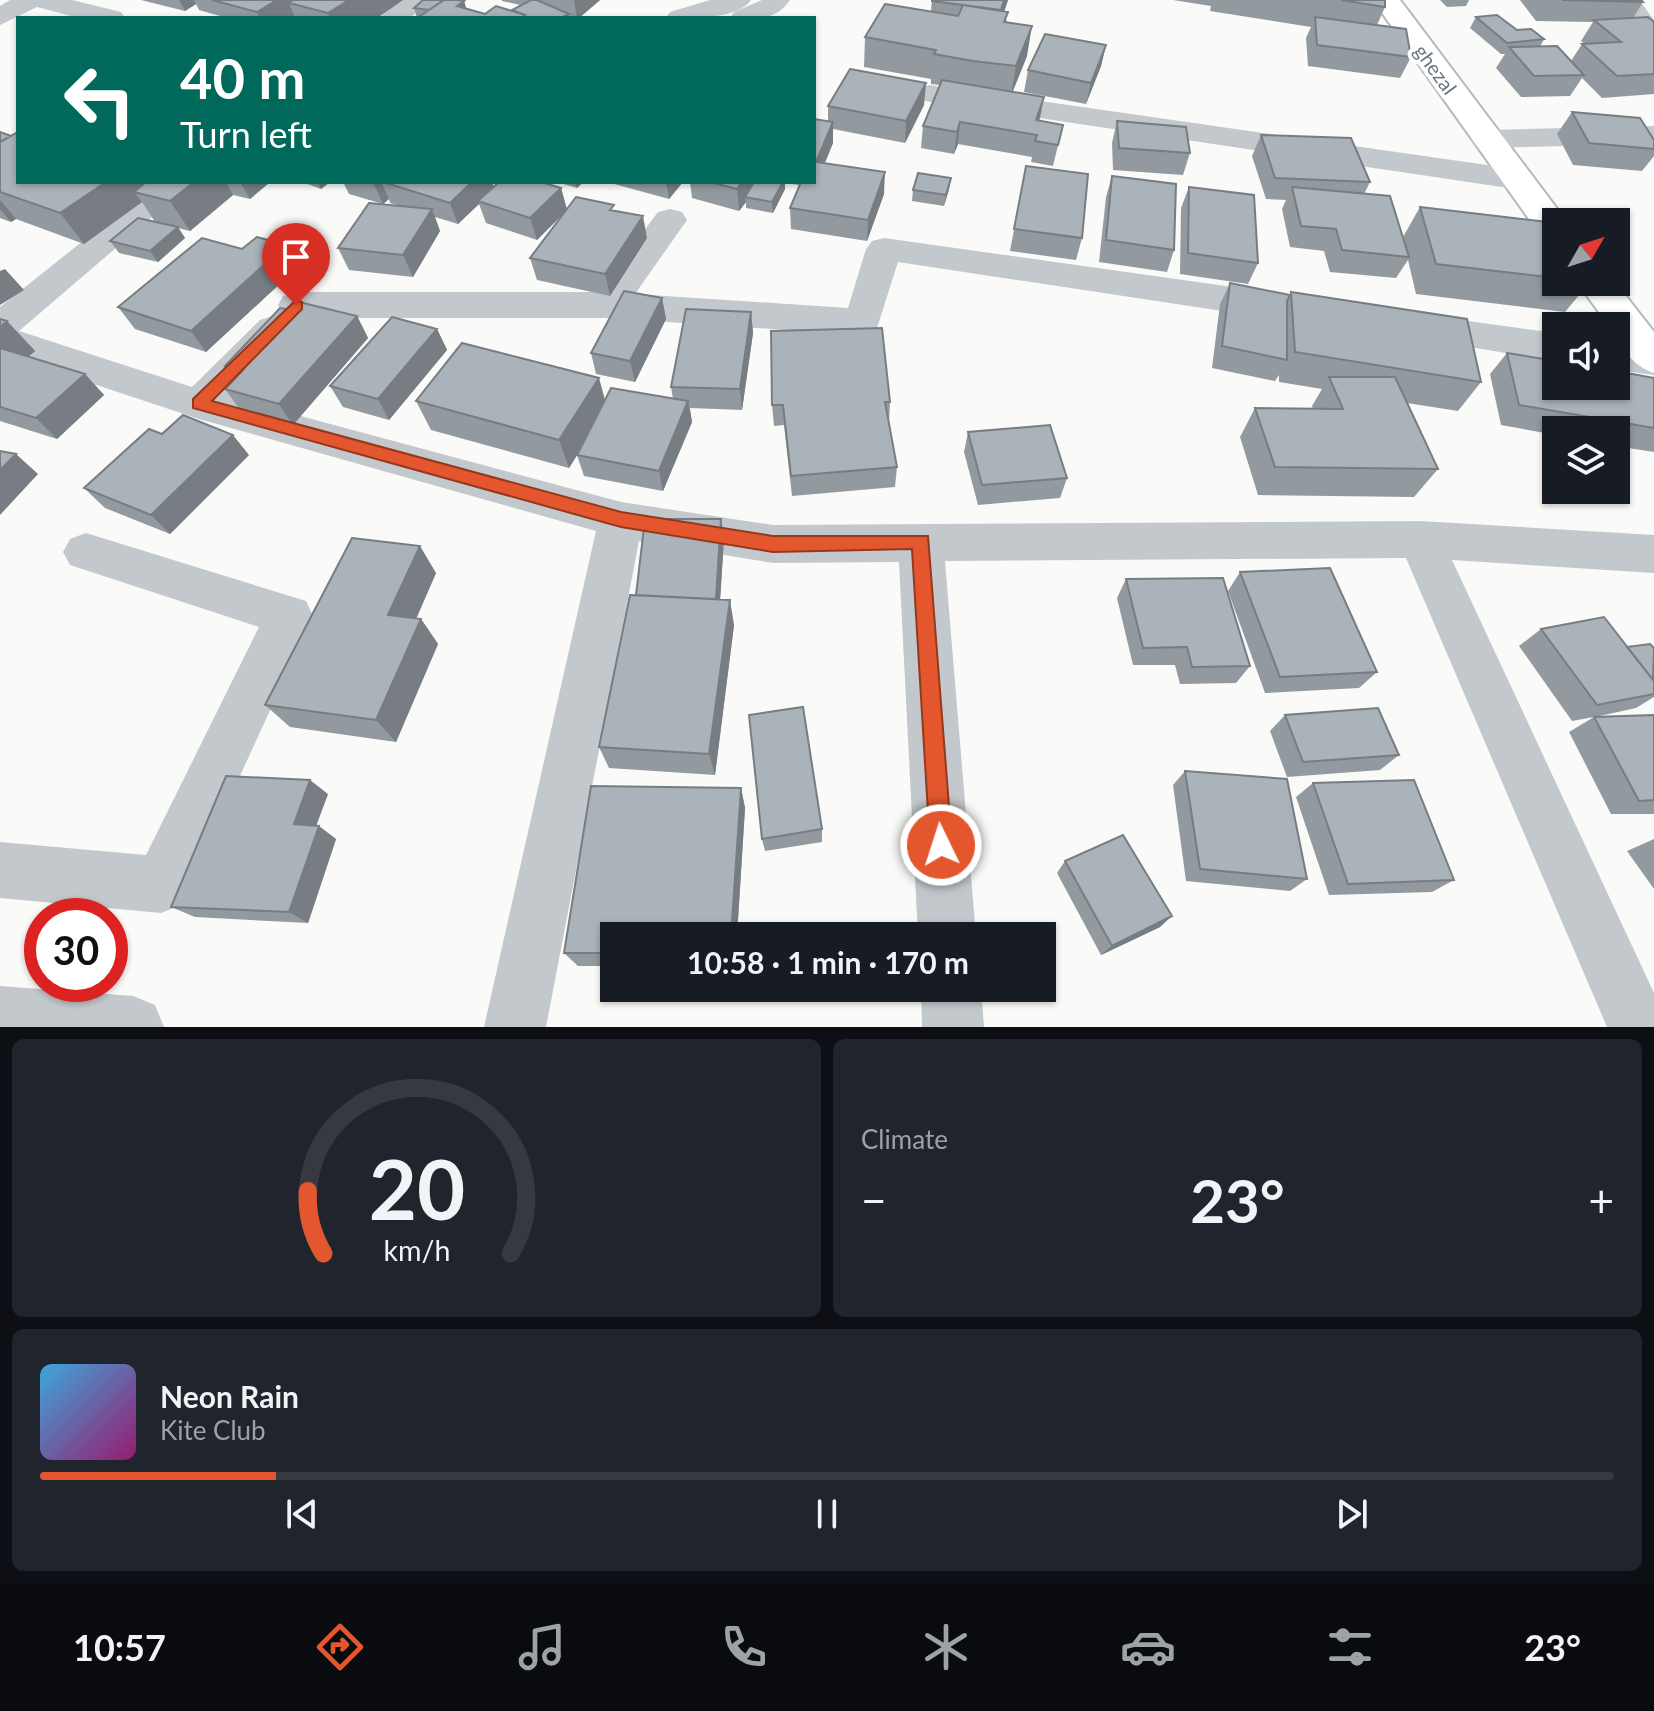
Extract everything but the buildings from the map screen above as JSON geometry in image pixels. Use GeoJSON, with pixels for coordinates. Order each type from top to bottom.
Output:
{"type":"FeatureCollection","features":[{"type":"Feature","properties":{"kind":"main road","name":"ghezal"},"geometry":{"type":"LineString","coordinates":[[1386,0],[1542,214]]}},
{"type":"Feature","properties":{"kind":"main road"},"geometry":{"type":"LineString","coordinates":[[1606,296],[1654,360]]}},
{"type":"Feature","properties":{"kind":"street"},"geometry":{"type":"LineString","coordinates":[[0,17],[30,0]]}},
{"type":"Feature","properties":{"kind":"street"},"geometry":{"type":"LineString","coordinates":[[40,0],[103,16]]}},
{"type":"Feature","properties":{"kind":"street"},"geometry":{"type":"LineString","coordinates":[[396,16],[417,0]]}},
{"type":"Feature","properties":{"kind":"street"},"geometry":{"type":"LineString","coordinates":[[686,16],[738,0]]}},
{"type":"Feature","properties":{"kind":"street"},"geometry":{"type":"LineString","coordinates":[[1625,0],[1654,39]]}},
{"type":"Feature","properties":{"kind":"street"},"geometry":{"type":"LineString","coordinates":[[749,16],[774,7]]}},
{"type":"Feature","properties":{"kind":"street"},"geometry":{"type":"LineString","coordinates":[[929,94],[1515,179]]}},
{"type":"Feature","properties":{"kind":"street"},"geometry":{"type":"LineString","coordinates":[[1486,139],[1654,135]]}},
{"type":"Feature","properties":{"kind":"street"},"geometry":{"type":"LineString","coordinates":[[0,327],[170,184]]}},
{"type":"Feature","properties":{"kind":"street"},"geometry":{"type":"LineString","coordinates":[[608,305],[670,220]]}},
{"type":"Feature","properties":{"kind":"street"},"geometry":{"type":"LineString","coordinates":[[199,404],[307,297],[608,305],[863,322],[884,249],[1322,313]]}},
{"type":"Feature","properties":{"kind":"street"},"geometry":{"type":"LineString","coordinates":[[1369,320],[1542,345]]}},
{"type":"Feature","properties":{"kind":"street"},"geometry":{"type":"LineString","coordinates":[[0,339],[199,404],[621,520],[773,544],[1420,539],[1654,554]]}},
{"type":"Feature","properties":{"kind":"street"},"geometry":{"type":"LineString","coordinates":[[1630,357],[1654,360]]}},
{"type":"Feature","properties":{"kind":"street"},"geometry":{"type":"LineString","coordinates":[[515,1027],[621,520]]}},
{"type":"Feature","properties":{"kind":"street"},"geometry":{"type":"LineString","coordinates":[[1420,539],[1638,1027]]}},
{"type":"Feature","properties":{"kind":"street"},"geometry":{"type":"LineString","coordinates":[[921,542],[946,922]]}},
{"type":"Feature","properties":{"kind":"street"},"geometry":{"type":"LineString","coordinates":[[0,870],[161,885],[289,616],[86,552]]}},
{"type":"Feature","properties":{"kind":"street"},"geometry":{"type":"LineString","coordinates":[[952,1002],[953,1027]]}},
{"type":"Feature","properties":{"kind":"street"},"geometry":{"type":"LineString","coordinates":[[0,1016],[133,1027]]}},
{"type":"Feature","properties":{"kind":"route"},"geometry":{"type":"LineString","coordinates":[[296,305],[199,404],[621,520],[773,544],[921,542],[941,845]]}}]}
